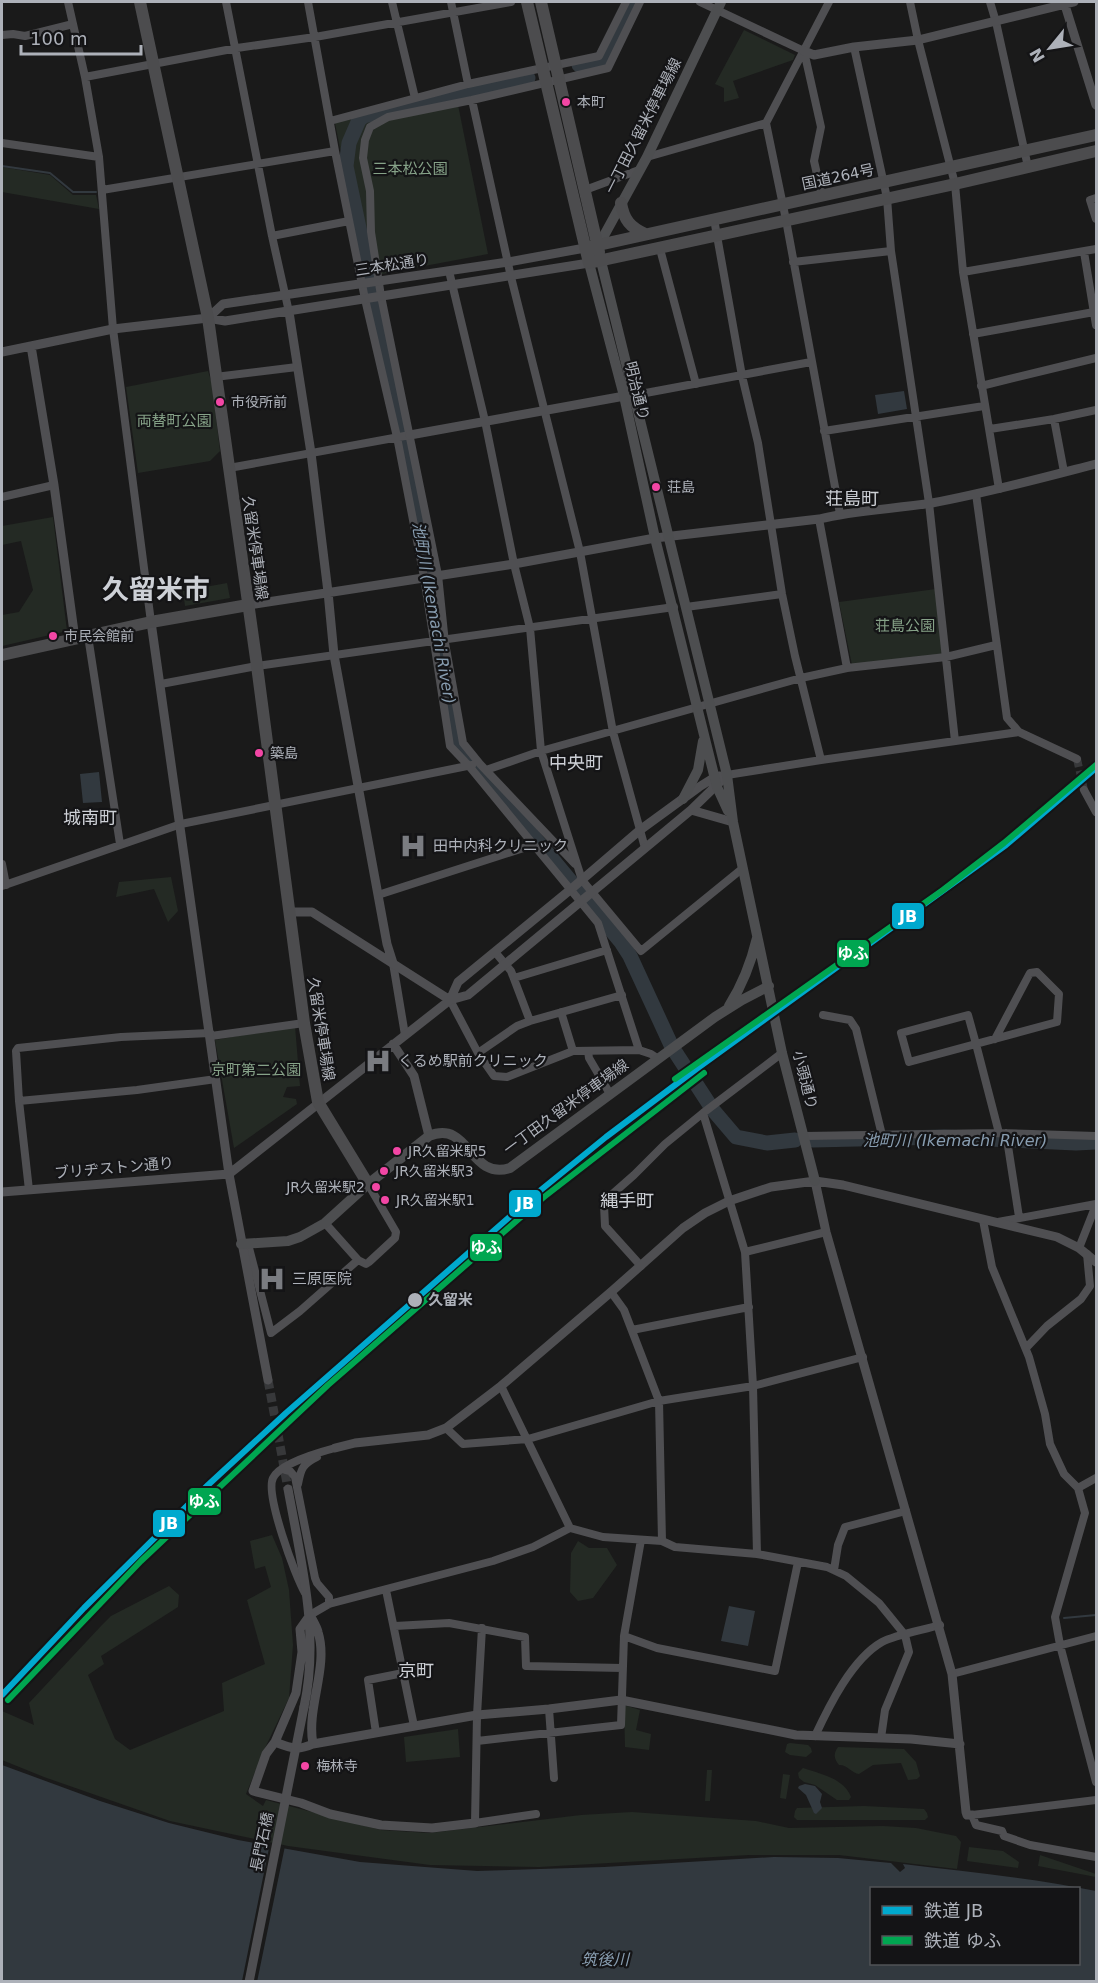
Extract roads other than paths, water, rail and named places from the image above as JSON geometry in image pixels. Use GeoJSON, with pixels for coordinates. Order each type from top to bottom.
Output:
{"type":"FeatureCollection","features":[{"type":"Feature","properties":{"kind":"main road","name":"久留米停車場線"},"geometry":{"type":"LineString","coordinates":[[140,2],[208,318],[276,804],[304,1023],[318,1102]]}},
{"type":"Feature","properties":{"kind":"main road","name":"明治通り"},"geometry":{"type":"LineString","coordinates":[[526,2],[629,395],[670,536],[727,775]]}},
{"type":"Feature","properties":{"kind":"main road","name":"明治通り"},"geometry":{"type":"LineString","coordinates":[[541,2],[585,190],[591,246]]}},
{"type":"Feature","properties":{"kind":"main road","name":"一丁田久留米停車場線"},"geometry":{"type":"LineString","coordinates":[[591,246],[621,203],[646,157],[719,6]]}},
{"type":"Feature","properties":{"kind":"main road","name":"国道264号"},"geometry":{"type":"LineString","coordinates":[[591,246],[1096,135]]}},
{"type":"Feature","properties":{"kind":"main road","name":"国道264号"},"geometry":{"type":"LineString","coordinates":[[595,262],[1096,151]]}},
{"type":"Feature","properties":{"kind":"main road"},"geometry":{"type":"LineString","coordinates":[[621,203],[624,217],[630,225],[645,234]]}},
{"type":"Feature","properties":{"kind":"main road","name":"明治通り"},"geometry":{"type":"LineString","coordinates":[[629,395],[655,538],[716,782]]}},
{"type":"Feature","properties":{"kind":"main road"},"geometry":{"type":"LineString","coordinates":[[2,655],[151,622],[248,605]]}},
{"type":"Feature","properties":{"kind":"main road"},"geometry":{"type":"LineString","coordinates":[[682,799],[699,770],[704,733]]}},
{"type":"Feature","properties":{"kind":"main road"},"geometry":{"type":"LineString","coordinates":[[727,775],[733,822],[769,986]]}},
{"type":"Feature","properties":{"kind":"main road"},"geometry":{"type":"LineString","coordinates":[[716,782],[733,822]]}},
{"type":"Feature","properties":{"kind":"main road"},"geometry":{"type":"LineString","coordinates":[[727,1009],[740,989],[748,970],[758,935]]}},
{"type":"Feature","properties":{"kind":"main road","name":"一丁田久留米停車場線"},"geometry":{"type":"LineString","coordinates":[[429,1136],[440,1132],[453,1134],[479,1161],[499,1172],[518,1163],[727,1009],[769,986]]}},
{"type":"Feature","properties":{"kind":"main road","name":"小頭通り"},"geometry":{"type":"LineString","coordinates":[[769,986],[782,1053],[816,1181]]}},
{"type":"Feature","properties":{"kind":"main road"},"geometry":{"type":"LineString","coordinates":[[318,1102],[368,1185]]}},
{"type":"Feature","properties":{"kind":"main road"},"geometry":{"type":"LineString","coordinates":[[244,1244],[288,1241],[325,1223],[429,1136]]}},
{"type":"Feature","properties":{"kind":"street"},"geometry":{"type":"LineString","coordinates":[[68,2],[85,77],[99,157],[112,329],[229,1174],[268,1380]]}},
{"type":"Feature","properties":{"kind":"street"},"geometry":{"type":"LineString","coordinates":[[226,2],[289,312],[311,453],[334,656],[405,1035]]}},
{"type":"Feature","properties":{"kind":"street"},"geometry":{"type":"LineString","coordinates":[[308,2],[320,78],[365,299],[397,437],[424,577],[450,746],[598,923],[639,1050]]}},
{"type":"Feature","properties":{"kind":"street"},"geometry":{"type":"LineString","coordinates":[[392,2],[415,98]]}},
{"type":"Feature","properties":{"kind":"street"},"geometry":{"type":"LineString","coordinates":[[451,2],[468,84]]}},
{"type":"Feature","properties":{"kind":"street"},"geometry":{"type":"LineString","coordinates":[[85,77],[237,48],[315,37],[512,2]]}},
{"type":"Feature","properties":{"kind":"street"},"geometry":{"type":"LineString","coordinates":[[330,122],[468,84],[599,56],[626,2]]}},
{"type":"Feature","properties":{"kind":"street"},"geometry":{"type":"LineString","coordinates":[[575,864],[463,743],[445,639],[438,575],[381,296],[371,232],[370,191],[363,158],[365,140],[370,127],[388,117],[608,68],[640,2]]}},
{"type":"Feature","properties":{"kind":"street"},"geometry":{"type":"LineString","coordinates":[[700,2],[719,6],[814,56],[854,47],[918,40],[1068,2],[1096,105]]}},
{"type":"Feature","properties":{"kind":"street"},"geometry":{"type":"LineString","coordinates":[[829,2],[766,123],[840,514]]}},
{"type":"Feature","properties":{"kind":"street"},"geometry":{"type":"LineString","coordinates":[[910,2],[955,184],[963,272],[999,489]]}},
{"type":"Feature","properties":{"kind":"street"},"geometry":{"type":"LineString","coordinates":[[990,2],[1028,167]]}},
{"type":"Feature","properties":{"kind":"street"},"geometry":{"type":"LineString","coordinates":[[2,35],[25,36],[73,24]]}},
{"type":"Feature","properties":{"kind":"street"},"geometry":{"type":"LineString","coordinates":[[854,47],[887,198],[891,250],[929,503],[956,741]]}},
{"type":"Feature","properties":{"kind":"street"},"geometry":{"type":"LineString","coordinates":[[804,51],[821,127],[814,161],[822,196]]}},
{"type":"Feature","properties":{"kind":"street"},"geometry":{"type":"LineString","coordinates":[[472,100],[511,277],[580,552],[613,732],[645,848]]}},
{"type":"Feature","properties":{"kind":"street"},"geometry":{"type":"LineString","coordinates":[[646,157],[766,123]]}},
{"type":"Feature","properties":{"kind":"street"},"geometry":{"type":"LineString","coordinates":[[2,143],[99,157]]}},
{"type":"Feature","properties":{"kind":"street"},"geometry":{"type":"LineString","coordinates":[[102,190],[335,151]]}},
{"type":"Feature","properties":{"kind":"street"},"geometry":{"type":"LineString","coordinates":[[585,190],[639,170]]}},
{"type":"Feature","properties":{"kind":"street"},"geometry":{"type":"LineString","coordinates":[[1096,198],[1090,200],[1096,219]]}},
{"type":"Feature","properties":{"kind":"street"},"geometry":{"type":"LineString","coordinates":[[714,219],[742,376],[758,443],[782,594],[820,760]]}},
{"type":"Feature","properties":{"kind":"street"},"geometry":{"type":"LineString","coordinates":[[272,236],[349,221]]}},
{"type":"Feature","properties":{"kind":"street","name":"三本松通り"},"geometry":{"type":"LineString","coordinates":[[208,318],[223,304],[508,262],[591,246]]}},
{"type":"Feature","properties":{"kind":"street"},"geometry":{"type":"LineString","coordinates":[[660,249],[696,384]]}},
{"type":"Feature","properties":{"kind":"street"},"geometry":{"type":"LineString","coordinates":[[963,272],[1096,249]]}},
{"type":"Feature","properties":{"kind":"street"},"geometry":{"type":"LineString","coordinates":[[793,262],[891,250]]}},
{"type":"Feature","properties":{"kind":"street"},"geometry":{"type":"LineString","coordinates":[[1084,252],[1096,325]]}},
{"type":"Feature","properties":{"kind":"street","name":"三本松通り"},"geometry":{"type":"LineString","coordinates":[[2,352],[112,329],[208,318],[225,321],[595,262]]}},
{"type":"Feature","properties":{"kind":"street"},"geometry":{"type":"LineString","coordinates":[[449,271],[485,421],[514,564],[530,628],[542,751],[575,864],[582,880],[641,951],[743,868]]}},
{"type":"Feature","properties":{"kind":"street"},"geometry":{"type":"LineString","coordinates":[[973,334],[1095,312]]}},
{"type":"Feature","properties":{"kind":"street"},"geometry":{"type":"LineString","coordinates":[[31,346],[81,637],[120,844]]}},
{"type":"Feature","properties":{"kind":"street"},"geometry":{"type":"LineString","coordinates":[[981,386],[1096,358]]}},
{"type":"Feature","properties":{"kind":"street"},"geometry":{"type":"LineString","coordinates":[[229,468],[811,362]]}},
{"type":"Feature","properties":{"kind":"street"},"geometry":{"type":"LineString","coordinates":[[215,377],[297,367]]}},
{"type":"Feature","properties":{"kind":"street"},"geometry":{"type":"LineString","coordinates":[[824,431],[984,406]]}},
{"type":"Feature","properties":{"kind":"street"},"geometry":{"type":"LineString","coordinates":[[990,429],[1096,410]]}},
{"type":"Feature","properties":{"kind":"street"},"geometry":{"type":"LineString","coordinates":[[1054,419],[1064,472]]}},
{"type":"Feature","properties":{"kind":"street"},"geometry":{"type":"LineString","coordinates":[[248,605],[514,564],[655,538],[819,519],[840,514],[929,503],[999,489],[1096,464]]}},
{"type":"Feature","properties":{"kind":"street"},"geometry":{"type":"LineString","coordinates":[[2,497],[54,484]]}},
{"type":"Feature","properties":{"kind":"street"},"geometry":{"type":"LineString","coordinates":[[976,494],[1007,718],[1019,732],[1077,759]]}},
{"type":"Feature","properties":{"kind":"street"},"geometry":{"type":"LineString","coordinates":[[819,519],[848,668]]}},
{"type":"Feature","properties":{"kind":"street"},"geometry":{"type":"LineString","coordinates":[[686,607],[782,594]]}},
{"type":"Feature","properties":{"kind":"street"},"geometry":{"type":"LineString","coordinates":[[161,684],[257,666],[674,607]]}},
{"type":"Feature","properties":{"kind":"street"},"geometry":{"type":"LineString","coordinates":[[2,864],[4,886],[181,824],[469,766],[483,767],[801,678],[848,668],[946,657],[996,645]]}},
{"type":"Feature","properties":{"kind":"street"},"geometry":{"type":"LineString","coordinates":[[450,1000],[458,982],[640,830],[682,799],[727,775],[1019,732]]}},
{"type":"Feature","properties":{"kind":"street"},"geometry":{"type":"LineString","coordinates":[[229,1174],[450,1000],[468,995],[691,810],[716,782]]}},
{"type":"Feature","properties":{"kind":"street"},"geometry":{"type":"LineString","coordinates":[[1084,790],[1096,812]]}},
{"type":"Feature","properties":{"kind":"street"},"geometry":{"type":"LineString","coordinates":[[1089,797],[1096,791]]}},
{"type":"Feature","properties":{"kind":"street"},"geometry":{"type":"LineString","coordinates":[[691,810],[733,822]]}},
{"type":"Feature","properties":{"kind":"street"},"geometry":{"type":"LineString","coordinates":[[378,895],[533,845]]}},
{"type":"Feature","properties":{"kind":"street"},"geometry":{"type":"LineString","coordinates":[[290,912],[312,912],[450,1000],[478,1053],[494,1076],[507,1077],[573,1051],[639,1050],[660,1057]]}},
{"type":"Feature","properties":{"kind":"street"},"geometry":{"type":"LineString","coordinates":[[514,978],[607,950]]}},
{"type":"Feature","properties":{"kind":"street"},"geometry":{"type":"LineString","coordinates":[[495,952],[506,964],[514,978],[530,1021]]}},
{"type":"Feature","properties":{"kind":"street"},"geometry":{"type":"LineString","coordinates":[[995,1039],[1030,973],[1037,972],[1059,994],[1057,1022],[995,1039],[976,1044],[909,1062],[901,1033],[968,1015],[976,1044],[1002,1133],[1019,1217]]}},
{"type":"Feature","properties":{"kind":"street"},"geometry":{"type":"LineString","coordinates":[[478,1053],[517,1026],[622,996]]}},
{"type":"Feature","properties":{"kind":"street"},"geometry":{"type":"LineString","coordinates":[[561,1012],[573,1051]]}},
{"type":"Feature","properties":{"kind":"street"},"geometry":{"type":"LineString","coordinates":[[823,1015],[850,1020],[856,1029],[882,1135]]}},
{"type":"Feature","properties":{"kind":"street"},"geometry":{"type":"LineString","coordinates":[[29,1190],[16,1051],[22,1046],[122,1037],[210,1035],[304,1023]]}},
{"type":"Feature","properties":{"kind":"street"},"geometry":{"type":"LineString","coordinates":[[393,1044],[414,1076],[429,1136]]}},
{"type":"Feature","properties":{"kind":"street"},"geometry":{"type":"LineString","coordinates":[[588,1051],[589,1058],[610,1094]]}},
{"type":"Feature","properties":{"kind":"street"},"geometry":{"type":"LineString","coordinates":[[641,1266],[605,1226],[604,1205],[609,1197],[634,1176],[665,1144],[782,1053]]}},
{"type":"Feature","properties":{"kind":"street"},"geometry":{"type":"LineString","coordinates":[[19,1101],[137,1090],[216,1078]]}},
{"type":"Feature","properties":{"kind":"street"},"geometry":{"type":"LineString","coordinates":[[703,1113],[745,1252],[753,1386],[757,1554]]}},
{"type":"Feature","properties":{"kind":"street"},"geometry":{"type":"LineString","coordinates":[[804,1136],[1002,1133],[1096,1136]]}},
{"type":"Feature","properties":{"kind":"street","name":"ブリヂストン通り"},"geometry":{"type":"LineString","coordinates":[[2,1192],[229,1174]]}},
{"type":"Feature","properties":{"kind":"street"},"geometry":{"type":"LineString","coordinates":[[816,1181],[826,1232],[940,1625],[952,1674],[967,1815],[1096,1800]]}},
{"type":"Feature","properties":{"kind":"street"},"geometry":{"type":"LineString","coordinates":[[308,1597],[298,1581],[275,1509],[271,1490],[274,1475],[310,1455],[334,1448],[355,1443],[413,1437],[446,1428],[501,1386],[683,1228],[729,1201],[771,1186],[816,1181],[843,1185],[1057,1237],[1083,1251],[1096,1262]]}},
{"type":"Feature","properties":{"kind":"street"},"geometry":{"type":"LineString","coordinates":[[325,1223],[358,1260],[366,1264],[369,1262],[395,1238],[396,1233],[368,1185]]}},
{"type":"Feature","properties":{"kind":"street"},"geometry":{"type":"LineString","coordinates":[[994,1222],[1096,1206],[1083,1251],[1090,1286],[1081,1299],[1047,1326],[1026,1348]]}},
{"type":"Feature","properties":{"kind":"street"},"geometry":{"type":"LineString","coordinates":[[983,1220],[992,1267],[1026,1348],[1050,1444],[1064,1474],[1078,1488],[1085,1513],[1055,1617],[1060,1645],[1096,1777]]}},
{"type":"Feature","properties":{"kind":"street"},"geometry":{"type":"LineString","coordinates":[[745,1252],[826,1232]]}},
{"type":"Feature","properties":{"kind":"street"},"geometry":{"type":"LineString","coordinates":[[244,1244],[272,1333],[358,1260]]}},
{"type":"Feature","properties":{"kind":"street"},"geometry":{"type":"LineString","coordinates":[[611,1292],[624,1310],[659,1401],[662,1541]]}},
{"type":"Feature","properties":{"kind":"street"},"geometry":{"type":"LineString","coordinates":[[632,1330],[749,1307]]}},
{"type":"Feature","properties":{"kind":"street"},"geometry":{"type":"LineString","coordinates":[[446,1428],[463,1444],[528,1439],[659,1401],[753,1386],[863,1357]]}},
{"type":"Feature","properties":{"kind":"street"},"geometry":{"type":"LineString","coordinates":[[501,1386],[570,1528]]}},
{"type":"Feature","properties":{"kind":"street"},"geometry":{"type":"LineString","coordinates":[[329,1604],[329,1597],[315,1578],[292,1489],[301,1469],[309,1461],[334,1448]]}},
{"type":"Feature","properties":{"kind":"street"},"geometry":{"type":"LineString","coordinates":[[282,1469],[290,1471],[295,1477],[292,1489],[310,1616],[319,1633],[318,1682],[310,1725],[313,1744]]}},
{"type":"Feature","properties":{"kind":"street"},"geometry":{"type":"LineString","coordinates":[[1078,1488],[1096,1478]]}},
{"type":"Feature","properties":{"kind":"street"},"geometry":{"type":"LineString","coordinates":[[834,1570],[838,1545],[845,1527],[906,1511]]}},
{"type":"Feature","properties":{"kind":"street"},"geometry":{"type":"LineString","coordinates":[[536,1814],[432,1828],[381,1825],[330,1814],[300,1803],[253,1791],[266,1754],[275,1743],[296,1693],[302,1652],[300,1629],[310,1616],[329,1604],[493,1561],[533,1547],[570,1528],[603,1537],[662,1541],[675,1547],[757,1554],[827,1567],[846,1576],[879,1603],[905,1635],[909,1652],[885,1710],[881,1738]]}},
{"type":"Feature","properties":{"kind":"street"},"geometry":{"type":"LineString","coordinates":[[477,1741],[621,1725],[624,1636],[641,1540]]}},
{"type":"Feature","properties":{"kind":"street"},"geometry":{"type":"LineString","coordinates":[[624,1636],[657,1648],[775,1671],[798,1562]]}},
{"type":"Feature","properties":{"kind":"street"},"geometry":{"type":"LineString","coordinates":[[387,1590],[414,1726]]}},
{"type":"Feature","properties":{"kind":"street","name":"長門石橋"},"geometry":{"type":"LineString","coordinates":[[249,1982],[309,1686],[310,1616]]}},
{"type":"Feature","properties":{"kind":"street"},"geometry":{"type":"LineString","coordinates":[[395,1626],[449,1623],[525,1637],[526,1666],[622,1668]]}},
{"type":"Feature","properties":{"kind":"street"},"geometry":{"type":"LineString","coordinates":[[815,1736],[838,1692],[870,1650],[884,1641],[940,1625]]}},
{"type":"Feature","properties":{"kind":"street"},"geometry":{"type":"LineString","coordinates":[[475,1823],[477,1715],[482,1628]]}},
{"type":"Feature","properties":{"kind":"street"},"geometry":{"type":"LineString","coordinates":[[952,1674],[1096,1636]]}},
{"type":"Feature","properties":{"kind":"street"},"geometry":{"type":"LineString","coordinates":[[376,1732],[368,1680],[403,1673]]}},
{"type":"Feature","properties":{"kind":"street"},"geometry":{"type":"LineString","coordinates":[[275,1743],[303,1749],[313,1744],[477,1715],[621,1700],[796,1735],[960,1744]]}},
{"type":"Feature","properties":{"kind":"street"},"geometry":{"type":"LineString","coordinates":[[549,1709],[554,1778]]}},
{"type":"Feature","properties":{"kind":"street"},"geometry":{"type":"LineString","coordinates":[[972,1815],[976,1825],[1002,1831],[1004,1836],[1030,1845],[1096,1857]]}},
{"type":"Feature","properties":{"kind":"water"},"geometry":{"type":"Polygon","coordinates":[[[904,391],[907,409],[878,414],[875,395],[904,391]]]}},
{"type":"Feature","properties":{"kind":"water"},"geometry":{"type":"Polygon","coordinates":[[[99,772],[102,802],[83,803],[80,774],[99,772]]]}},
{"type":"Feature","properties":{"kind":"water"},"geometry":{"type":"Polygon","coordinates":[[[729,1606],[755,1611],[748,1646],[721,1641],[729,1606]]]}},
{"type":"Feature","properties":{"kind":"water","name":"筑後川"},"geometry":{"type":"Polygon","coordinates":[[[2,1765],[100,1801],[169,1823],[238,1840],[360,1862],[477,1871],[604,1867],[774,1857],[838,1858],[891,1863],[900,1872],[905,1868],[903,1864],[1072,1886],[1077,1887],[870,1887],[870,1965],[1080,1965],[1080,1888],[1096,1891],[1096,1981],[2,1981],[2,1765]]]}},
{"type":"Feature","properties":{"kind":"water"},"geometry":{"type":"Polygon","coordinates":[[[805,1784],[815,1786],[822,1794],[820,1802],[822,1808],[816,1814],[806,1795],[798,1788],[805,1784]]]}},
{"type":"Feature","properties":{"kind":"waterway"},"geometry":{"type":"LineString","coordinates":[[579,65],[601,60],[632,2]]}},
{"type":"Feature","properties":{"kind":"waterway","name":"池町川 (Ikemachi River)"},"geometry":{"type":"LineString","coordinates":[[528,78],[364,116],[359,120],[349,143],[346,166],[374,310],[402,427],[433,589],[455,739],[621,942],[630,956],[672,1047],[713,1110],[736,1137],[767,1143],[795,1140]]}},
{"type":"Feature","properties":{"kind":"waterway"},"geometry":{"type":"LineString","coordinates":[[2,166],[50,173],[73,192],[96,192]]}},
{"type":"Feature","properties":{"kind":"waterway","name":"池町川 (Ikemachi River)"},"geometry":{"type":"LineString","coordinates":[[813,1140],[944,1137],[1096,1142]]}},
{"type":"Feature","properties":{"kind":"waterway"},"geometry":{"type":"LineString","coordinates":[[1064,1618],[1096,1615]]}},
{"type":"Feature","properties":{"kind":"tunnel"},"geometry":{"type":"LineString","coordinates":[[1077,759],[1084,790]]}},
{"type":"Feature","properties":{"kind":"tunnel"},"geometry":{"type":"LineString","coordinates":[[268,1380],[288,1489]]}},
{"type":"Feature","properties":{"kind":"rail line","name":"ゆふ"},"geometry":{"type":"LineString","coordinates":[[675,1079],[943,890],[1004,843],[1096,765]]}},
{"type":"Feature","properties":{"kind":"rail line","name":"JB"},"geometry":{"type":"LineString","coordinates":[[2,1695],[84,1608],[208,1485],[286,1413],[531,1198],[606,1137],[699,1067],[1006,845],[1096,768]]}},
{"type":"Feature","properties":{"kind":"rail line","name":"ゆふ"},"geometry":{"type":"LineString","coordinates":[[8,1700],[141,1561],[328,1385],[544,1197],[704,1073]]}},
{"type":"Feature","properties":{"kind":"place","name":"本町"},"geometry":{"type":"Point","coordinates":[566,102]}},
{"type":"Feature","properties":{"kind":"place","name":"市役所前"},"geometry":{"type":"Point","coordinates":[220,402]}},
{"type":"Feature","properties":{"kind":"place","name":"荘島"},"geometry":{"type":"Point","coordinates":[656,487]}},
{"type":"Feature","properties":{"kind":"place","name":"市民会館前"},"geometry":{"type":"Point","coordinates":[53,636]}},
{"type":"Feature","properties":{"kind":"place","name":"築島"},"geometry":{"type":"Point","coordinates":[259,753]}},
{"type":"Feature","properties":{"kind":"place","name":"田中内科クリニック"},"geometry":{"type":"Point","coordinates":[413,846]}},
{"type":"Feature","properties":{"kind":"place","name":"くるめ駅前クリニック"},"geometry":{"type":"Point","coordinates":[378,1061]}},
{"type":"Feature","properties":{"kind":"place","name":"JR久留米駅5"},"geometry":{"type":"Point","coordinates":[397,1151]}},
{"type":"Feature","properties":{"kind":"place","name":"JR久留米駅3"},"geometry":{"type":"Point","coordinates":[384,1171]}},
{"type":"Feature","properties":{"kind":"place","name":"JR久留米駅2"},"geometry":{"type":"Point","coordinates":[376,1187]}},
{"type":"Feature","properties":{"kind":"place","name":"JR久留米駅1"},"geometry":{"type":"Point","coordinates":[385,1200]}},
{"type":"Feature","properties":{"kind":"place","name":"三原医院"},"geometry":{"type":"Point","coordinates":[272,1279]}},
{"type":"Feature","properties":{"kind":"place","name":"久留米"},"geometry":{"type":"Point","coordinates":[415,1300]}},
{"type":"Feature","properties":{"kind":"place","name":"梅林寺"},"geometry":{"type":"Point","coordinates":[305,1766]}},
{"type":"Feature","properties":{"kind":"district","name":"荘島町"},"geometry":{"type":"Point","coordinates":[852,498]}},
{"type":"Feature","properties":{"kind":"district","name":"久留米市"},"geometry":{"type":"Point","coordinates":[156,589]}},
{"type":"Feature","properties":{"kind":"district","name":"中央町"},"geometry":{"type":"Point","coordinates":[576,762]}},
{"type":"Feature","properties":{"kind":"district","name":"城南町"},"geometry":{"type":"Point","coordinates":[90,817]}},
{"type":"Feature","properties":{"kind":"district","name":"縄手町"},"geometry":{"type":"Point","coordinates":[627,1200]}},
{"type":"Feature","properties":{"kind":"district","name":"京町"},"geometry":{"type":"Point","coordinates":[416,1670]}},
{"type":"Feature","properties":{"kind":"park label","name":"三本松公園"},"geometry":{"type":"Point","coordinates":[410,169]}},
{"type":"Feature","properties":{"kind":"park label","name":"両替町公園"},"geometry":{"type":"Point","coordinates":[174,421]}},
{"type":"Feature","properties":{"kind":"park label","name":"荘島公園"},"geometry":{"type":"Point","coordinates":[905,626]}},
{"type":"Feature","properties":{"kind":"park label","name":"京町第二公園"},"geometry":{"type":"Point","coordinates":[256,1070]}}]}
